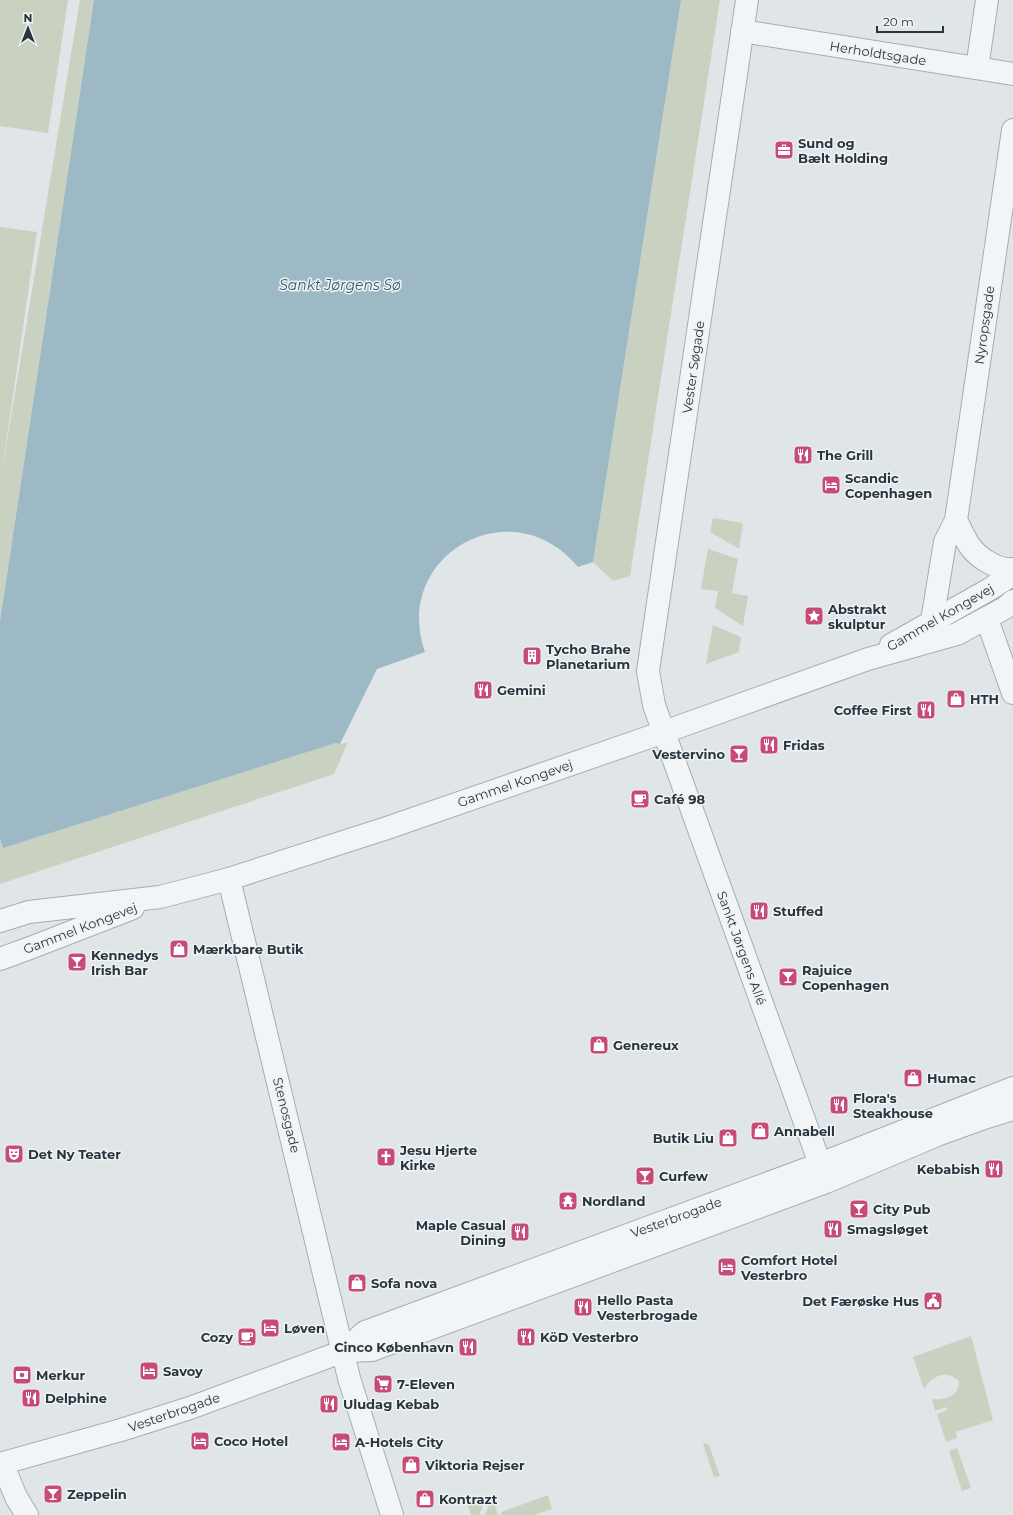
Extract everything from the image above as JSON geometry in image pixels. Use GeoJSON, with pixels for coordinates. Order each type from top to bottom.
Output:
{"type":"FeatureCollection","features":[{"type":"Feature","properties":{"kind":"street","name":"Vester Søgade"},"geometry":{"type":"LineString","coordinates":[[664,732],[654,705],[648,671],[747,0]]}},
{"type":"Feature","properties":{"kind":"street"},"geometry":{"type":"LineString","coordinates":[[977,68],[987,0]]}},
{"type":"Feature","properties":{"kind":"street","name":"Herholdtsgade"},"geometry":{"type":"LineString","coordinates":[[742,31],[1013,74]]}},
{"type":"Feature","properties":{"kind":"street","name":"Nyropsgade"},"geometry":{"type":"LineString","coordinates":[[932,621],[945,542],[956,520],[1013,130]]}},
{"type":"Feature","properties":{"kind":"street"},"geometry":{"type":"LineString","coordinates":[[956,520],[970,546],[989,564],[1005,570],[1013,569]]}},
{"type":"Feature","properties":{"kind":"street","name":"Gammel Kongevej"},"geometry":{"type":"LineString","coordinates":[[868,659],[990,589],[1013,574]]}},
{"type":"Feature","properties":{"kind":"street","name":"Gammel Kongevej"},"geometry":{"type":"LineString","coordinates":[[0,959],[160,897],[229,879],[387,828],[664,732],[868,659],[958,634],[1005,608],[1013,601]]}},
{"type":"Feature","properties":{"kind":"street"},"geometry":{"type":"LineString","coordinates":[[986,618],[1013,693]]}},
{"type":"Feature","properties":{"kind":"street","name":"Sankt Jørgens Allé"},"geometry":{"type":"LineString","coordinates":[[664,732],[820,1164]]}},
{"type":"Feature","properties":{"kind":"street","name":"Stenosgade"},"geometry":{"type":"LineString","coordinates":[[229,879],[344,1351],[349,1378],[392,1515]]}},
{"type":"Feature","properties":{"kind":"street","name":"Gammel Kongevej"},"geometry":{"type":"LineString","coordinates":[[0,921],[29,912],[160,897]]}},
{"type":"Feature","properties":{"kind":"street","name":"Vesterbrogade"},"geometry":{"type":"LineString","coordinates":[[344,1351],[365,1332],[820,1164],[1013,1088]]}},
{"type":"Feature","properties":{"kind":"street","name":"Vesterbrogade"},"geometry":{"type":"LineString","coordinates":[[0,1461],[121,1430],[190,1408],[344,1351],[372,1350],[819,1185],[937,1135],[1013,1109]]}},
{"type":"Feature","properties":{"kind":"street"},"geometry":{"type":"LineString","coordinates":[[0,1461],[16,1497],[26,1515]]}},
{"type":"Feature","properties":{"kind":"green space"},"geometry":{"type":"Polygon","coordinates":[[[0,0],[68,0],[48,133],[0,126],[0,0]]]}},
{"type":"Feature","properties":{"kind":"green space"},"geometry":{"type":"Polygon","coordinates":[[[80,0],[94,0],[0,621],[0,227],[37,232],[1,478],[80,0]]]}},
{"type":"Feature","properties":{"kind":"green space"},"geometry":{"type":"Polygon","coordinates":[[[681,0],[720,0],[630,576],[613,581],[593,562],[681,0]]]}},
{"type":"Feature","properties":{"kind":"green space"},"geometry":{"type":"Polygon","coordinates":[[[713,518],[743,523],[739,549],[710,532],[713,518]]]}},
{"type":"Feature","properties":{"kind":"green space"},"geometry":{"type":"Polygon","coordinates":[[[708,549],[738,559],[732,593],[748,596],[743,626],[715,608],[718,591],[701,589],[708,549]]]}},
{"type":"Feature","properties":{"kind":"green space"},"geometry":{"type":"Polygon","coordinates":[[[713,625],[741,637],[739,652],[706,664],[713,625]]]}},
{"type":"Feature","properties":{"kind":"green space"},"geometry":{"type":"Polygon","coordinates":[[[348,742],[334,774],[0,884],[0,839],[3,848],[336,743],[341,744],[348,742]]]}},
{"type":"Feature","properties":{"kind":"green space"},"geometry":{"type":"Polygon","coordinates":[[[971,1336],[993,1420],[956,1432],[957,1438],[946,1442],[937,1414],[948,1410],[946,1407],[935,1411],[932,1399],[946,1398],[954,1394],[959,1382],[950,1375],[940,1375],[931,1380],[924,1389],[913,1357],[971,1336]]]}},
{"type":"Feature","properties":{"kind":"green space"},"geometry":{"type":"Polygon","coordinates":[[[705,1443],[709,1445],[720,1476],[714,1477],[703,1444],[705,1443]]]}},
{"type":"Feature","properties":{"kind":"green space"},"geometry":{"type":"Polygon","coordinates":[[[957,1448],[971,1488],[962,1491],[949,1451],[957,1448]]]}},
{"type":"Feature","properties":{"kind":"green space"},"geometry":{"type":"Polygon","coordinates":[[[548,1495],[552,1509],[534,1515],[502,1515],[501,1512],[548,1495]]]}},
{"type":"Feature","properties":{"kind":"green space"},"geometry":{"type":"Polygon","coordinates":[[[487,1496],[479,1515],[471,1515],[467,1503],[487,1496]]]}},
{"type":"Feature","properties":{"kind":"green space"},"geometry":{"type":"Polygon","coordinates":[[[492,1497],[498,1515],[485,1515],[492,1497]]]}},
{"type":"Feature","properties":{"kind":"water","name":"Sankt Jørgens Sø"},"geometry":{"type":"Polygon","coordinates":[[[94,0],[681,0],[593,562],[578,567],[551,544],[521,533],[492,533],[464,543],[441,561],[425,587],[419,617],[425,652],[377,669],[340,744],[336,743],[3,848],[0,839],[0,621],[94,0]]]}},
{"type":"Feature","properties":{"kind":"place","name":"Sund og Bælt Holding"},"geometry":{"type":"Point","coordinates":[784,150]}},
{"type":"Feature","properties":{"kind":"place","name":"The Grill"},"geometry":{"type":"Point","coordinates":[803,455]}},
{"type":"Feature","properties":{"kind":"place","name":"Scandic Copenhagen"},"geometry":{"type":"Point","coordinates":[831,485]}},
{"type":"Feature","properties":{"kind":"place","name":"Abstrakt skulptur"},"geometry":{"type":"Point","coordinates":[814,616]}},
{"type":"Feature","properties":{"kind":"place","name":"Tycho Brahe Planetarium"},"geometry":{"type":"Point","coordinates":[532,656]}},
{"type":"Feature","properties":{"kind":"place","name":"Gemini"},"geometry":{"type":"Point","coordinates":[483,690]}},
{"type":"Feature","properties":{"kind":"place","name":"HTH"},"geometry":{"type":"Point","coordinates":[956,699]}},
{"type":"Feature","properties":{"kind":"place","name":"Coffee First"},"geometry":{"type":"Point","coordinates":[926,710]}},
{"type":"Feature","properties":{"kind":"place","name":"Fridas"},"geometry":{"type":"Point","coordinates":[769,745]}},
{"type":"Feature","properties":{"kind":"place","name":"Vestervino"},"geometry":{"type":"Point","coordinates":[739,754]}},
{"type":"Feature","properties":{"kind":"place","name":"Café 98"},"geometry":{"type":"Point","coordinates":[640,799]}},
{"type":"Feature","properties":{"kind":"place","name":"Stuffed"},"geometry":{"type":"Point","coordinates":[759,911]}},
{"type":"Feature","properties":{"kind":"place","name":"Mærkbare Butik"},"geometry":{"type":"Point","coordinates":[179,949]}},
{"type":"Feature","properties":{"kind":"place","name":"Kennedys Irish Bar"},"geometry":{"type":"Point","coordinates":[77,962]}},
{"type":"Feature","properties":{"kind":"place","name":"Rajuice Copenhagen"},"geometry":{"type":"Point","coordinates":[788,977]}},
{"type":"Feature","properties":{"kind":"place","name":"Genereux"},"geometry":{"type":"Point","coordinates":[599,1045]}},
{"type":"Feature","properties":{"kind":"place","name":"Humac"},"geometry":{"type":"Point","coordinates":[913,1078]}},
{"type":"Feature","properties":{"kind":"place","name":"Flora's Steakhouse"},"geometry":{"type":"Point","coordinates":[839,1105]}},
{"type":"Feature","properties":{"kind":"place","name":"Annabell"},"geometry":{"type":"Point","coordinates":[760,1131]}},
{"type":"Feature","properties":{"kind":"place","name":"Butik Liu"},"geometry":{"type":"Point","coordinates":[728,1138]}},
{"type":"Feature","properties":{"kind":"place","name":"Det Ny Teater"},"geometry":{"type":"Point","coordinates":[14,1154]}},
{"type":"Feature","properties":{"kind":"place","name":"Jesu Hjerte Kirke"},"geometry":{"type":"Point","coordinates":[386,1157]}},
{"type":"Feature","properties":{"kind":"place","name":"Kebabish"},"geometry":{"type":"Point","coordinates":[994,1169]}},
{"type":"Feature","properties":{"kind":"place","name":"Curfew"},"geometry":{"type":"Point","coordinates":[645,1176]}},
{"type":"Feature","properties":{"kind":"place","name":"Nordland"},"geometry":{"type":"Point","coordinates":[568,1201]}},
{"type":"Feature","properties":{"kind":"place","name":"City Pub"},"geometry":{"type":"Point","coordinates":[859,1209]}},
{"type":"Feature","properties":{"kind":"place","name":"Smagsløget"},"geometry":{"type":"Point","coordinates":[833,1229]}},
{"type":"Feature","properties":{"kind":"place","name":"Maple Casual Dining"},"geometry":{"type":"Point","coordinates":[520,1232]}},
{"type":"Feature","properties":{"kind":"place","name":"Comfort Hotel Vesterbro"},"geometry":{"type":"Point","coordinates":[727,1267]}},
{"type":"Feature","properties":{"kind":"place","name":"Sofa nova"},"geometry":{"type":"Point","coordinates":[357,1283]}},
{"type":"Feature","properties":{"kind":"place","name":"Det Færøske Hus"},"geometry":{"type":"Point","coordinates":[933,1301]}},
{"type":"Feature","properties":{"kind":"place","name":"Hello Pasta Vesterbrogade"},"geometry":{"type":"Point","coordinates":[583,1307]}},
{"type":"Feature","properties":{"kind":"place","name":"Løven"},"geometry":{"type":"Point","coordinates":[270,1328]}},
{"type":"Feature","properties":{"kind":"place","name":"Cozy"},"geometry":{"type":"Point","coordinates":[247,1337]}},
{"type":"Feature","properties":{"kind":"place","name":"KöD Vesterbro"},"geometry":{"type":"Point","coordinates":[526,1337]}},
{"type":"Feature","properties":{"kind":"place","name":"Cinco København"},"geometry":{"type":"Point","coordinates":[468,1347]}},
{"type":"Feature","properties":{"kind":"place","name":"Savoy"},"geometry":{"type":"Point","coordinates":[149,1371]}},
{"type":"Feature","properties":{"kind":"place","name":"Merkur"},"geometry":{"type":"Point","coordinates":[22,1375]}},
{"type":"Feature","properties":{"kind":"place","name":"7-Eleven"},"geometry":{"type":"Point","coordinates":[383,1384]}},
{"type":"Feature","properties":{"kind":"place","name":"Delphine"},"geometry":{"type":"Point","coordinates":[31,1398]}},
{"type":"Feature","properties":{"kind":"place","name":"Uludag Kebab"},"geometry":{"type":"Point","coordinates":[329,1404]}},
{"type":"Feature","properties":{"kind":"place","name":"Coco Hotel"},"geometry":{"type":"Point","coordinates":[200,1441]}},
{"type":"Feature","properties":{"kind":"place","name":"A-Hotels City"},"geometry":{"type":"Point","coordinates":[341,1442]}},
{"type":"Feature","properties":{"kind":"place","name":"Viktoria Rejser"},"geometry":{"type":"Point","coordinates":[411,1465]}},
{"type":"Feature","properties":{"kind":"place","name":"Zeppelin"},"geometry":{"type":"Point","coordinates":[53,1494]}},
{"type":"Feature","properties":{"kind":"place","name":"Kontrazt"},"geometry":{"type":"Point","coordinates":[425,1499]}}]}
